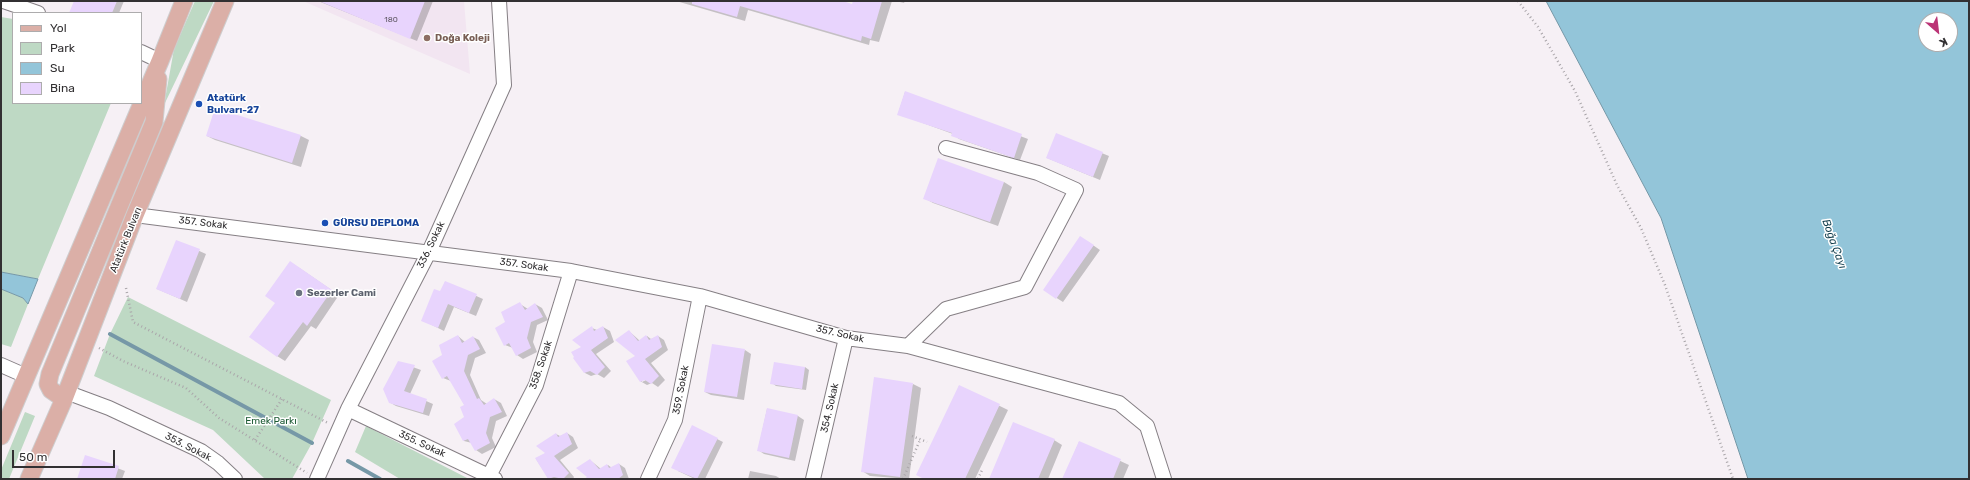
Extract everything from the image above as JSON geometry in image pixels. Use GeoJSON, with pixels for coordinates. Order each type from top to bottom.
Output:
{"type":"FeatureCollection","features":[{"type":"Feature","properties":{"kind":"main road"},"geometry":{"type":"LineString","coordinates":[[142,103],[184,1]]}},
{"type":"Feature","properties":{"kind":"main road","name":"Atatürk Bulvarı"},"geometry":{"type":"LineString","coordinates":[[29,479],[65,395],[135,215],[225,1]]}},
{"type":"Feature","properties":{"kind":"main road"},"geometry":{"type":"LineString","coordinates":[[65,395],[51,390],[48,384],[50,374],[154,122],[160,61]]}},
{"type":"Feature","properties":{"kind":"main road"},"geometry":{"type":"LineString","coordinates":[[1,436],[142,104]]}},
{"type":"Feature","properties":{"kind":"main road"},"geometry":{"type":"LineString","coordinates":[[25,379],[48,384]]}},
{"type":"Feature","properties":{"kind":"main road"},"geometry":{"type":"LineString","coordinates":[[25,379],[65,395]]}},
{"type":"Feature","properties":{"kind":"street"},"geometry":{"type":"LineString","coordinates":[[3,1],[35,12]]}},
{"type":"Feature","properties":{"kind":"street","name":"336. Sokak"},"geometry":{"type":"LineString","coordinates":[[317,479],[348,409],[429,252],[504,84],[499,1]]}},
{"type":"Feature","properties":{"kind":"street"},"geometry":{"type":"LineString","coordinates":[[142,52],[160,61]]}},
{"type":"Feature","properties":{"kind":"street"},"geometry":{"type":"LineString","coordinates":[[908,346],[946,309],[1024,287],[1076,190],[1038,174],[946,148]]}},
{"type":"Feature","properties":{"kind":"street","name":"357. Sokak"},"geometry":{"type":"LineString","coordinates":[[135,215],[571,271],[700,296],[846,338],[908,346],[1119,403],[1147,426],[1164,479]]}},
{"type":"Feature","properties":{"kind":"street","name":"358. Sokak"},"geometry":{"type":"LineString","coordinates":[[492,477],[536,385],[571,271]]}},
{"type":"Feature","properties":{"kind":"street","name":"359. Sokak"},"geometry":{"type":"LineString","coordinates":[[648,479],[675,420],[700,296]]}},
{"type":"Feature","properties":{"kind":"street","name":"354. Sokak"},"geometry":{"type":"LineString","coordinates":[[813,479],[846,338]]}},
{"type":"Feature","properties":{"kind":"street"},"geometry":{"type":"LineString","coordinates":[[1,365],[25,379]]}},
{"type":"Feature","properties":{"kind":"street"},"geometry":{"type":"LineString","coordinates":[[1,373],[25,379]]}},
{"type":"Feature","properties":{"kind":"street","name":"353. Sokak"},"geometry":{"type":"LineString","coordinates":[[65,395],[136,421],[201,451],[218,463],[235,479]]}},
{"type":"Feature","properties":{"kind":"street","name":"355. Sokak"},"geometry":{"type":"LineString","coordinates":[[348,409],[492,477]]}},
{"type":"Feature","properties":{"kind":"path"},"geometry":{"type":"LineString","coordinates":[[1518,1],[1538,26],[1575,91],[1617,185],[1641,228],[1665,285],[1733,479]]}},
{"type":"Feature","properties":{"kind":"path"},"geometry":{"type":"LineString","coordinates":[[126,288],[133,322],[339,428]]}},
{"type":"Feature","properties":{"kind":"path"},"geometry":{"type":"LineString","coordinates":[[97,347],[123,361],[186,388],[219,418],[317,479]]}},
{"type":"Feature","properties":{"kind":"path"},"geometry":{"type":"LineString","coordinates":[[255,440],[282,399]]}},
{"type":"Feature","properties":{"kind":"path"},"geometry":{"type":"LineString","coordinates":[[912,436],[927,442]]}},
{"type":"Feature","properties":{"kind":"path"},"geometry":{"type":"LineString","coordinates":[[903,479],[920,440]]}},
{"type":"Feature","properties":{"kind":"path"},"geometry":{"type":"LineString","coordinates":[[978,479],[982,470]]}},
{"type":"Feature","properties":{"kind":"shaded area","name":"Doğa Koleji"},"geometry":{"type":"Polygon","coordinates":[[[303,1],[464,1],[470,74],[303,1]]]}},
{"type":"Feature","properties":{"kind":"green space"},"geometry":{"type":"Polygon","coordinates":[[[195,1],[214,1],[164,105],[174,49],[195,1]]]}},
{"type":"Feature","properties":{"kind":"green space"},"geometry":{"type":"Polygon","coordinates":[[[1,17],[12,19],[12,104],[111,104],[38,279],[1,272],[1,17]]]}},
{"type":"Feature","properties":{"kind":"green space"},"geometry":{"type":"Polygon","coordinates":[[[1,289],[23,298],[28,304],[11,347],[1,344],[1,289]]]}},
{"type":"Feature","properties":{"kind":"green space","name":"Emek Parkı"},"geometry":{"type":"Polygon","coordinates":[[[128,297],[331,400],[312,443],[292,479],[265,479],[213,430],[94,376],[110,334],[128,297]]]}},
{"type":"Feature","properties":{"kind":"green space"},"geometry":{"type":"Polygon","coordinates":[[[25,412],[35,416],[9,479],[1,479],[1,470],[25,412]]]}},
{"type":"Feature","properties":{"kind":"green space"},"geometry":{"type":"Polygon","coordinates":[[[366,426],[469,479],[400,479],[355,452],[366,426]]]}},
{"type":"Feature","properties":{"kind":"water","name":"Boğa Çayı"},"geometry":{"type":"Polygon","coordinates":[[[1546,1],[1969,1],[1969,479],[1748,479],[1661,218],[1546,1]]]}},
{"type":"Feature","properties":{"kind":"water"},"geometry":{"type":"Polygon","coordinates":[[[1,272],[38,279],[28,304],[23,298],[1,289],[1,272]]]}},
{"type":"Feature","properties":{"kind":"building"},"geometry":{"type":"Polygon","coordinates":[[[74,1],[117,1],[112,12],[69,12],[74,1]]]}},
{"type":"Feature","properties":{"kind":"building"},"geometry":{"type":"Polygon","coordinates":[[[319,1],[425,1],[410,39],[319,1]]]}},
{"type":"Feature","properties":{"kind":"building"},"geometry":{"type":"Polygon","coordinates":[[[692,1],[843,1],[852,4],[853,1],[882,1],[871,39],[862,36],[861,41],[740,6],[737,17],[692,4],[692,1]]]}},
{"type":"Feature","properties":{"kind":"building"},"geometry":{"type":"Polygon","coordinates":[[[905,91],[1022,134],[1014,158],[951,136],[952,133],[897,115],[905,91]]]}},
{"type":"Feature","properties":{"kind":"building"},"geometry":{"type":"Polygon","coordinates":[[[215,108],[301,135],[292,163],[206,136],[215,108]]]}},
{"type":"Feature","properties":{"kind":"building"},"geometry":{"type":"Polygon","coordinates":[[[1056,133],[1103,152],[1093,177],[1046,158],[1056,133]]]}},
{"type":"Feature","properties":{"kind":"building"},"geometry":{"type":"Polygon","coordinates":[[[938,158],[1004,182],[990,222],[923,199],[938,158]]]}},
{"type":"Feature","properties":{"kind":"building"},"geometry":{"type":"Polygon","coordinates":[[[1080,236],[1094,245],[1056,299],[1043,290],[1080,236]]]}},
{"type":"Feature","properties":{"kind":"building"},"geometry":{"type":"Polygon","coordinates":[[[176,240],[200,249],[180,299],[156,289],[176,240]]]}},
{"type":"Feature","properties":{"kind":"building","name":"Sezerler Cami"},"geometry":{"type":"Polygon","coordinates":[[[290,261],[332,290],[307,326],[303,322],[277,357],[249,337],[275,303],[265,296],[290,261]]]}},
{"type":"Feature","properties":{"kind":"building"},"geometry":{"type":"Polygon","coordinates":[[[445,281],[477,294],[469,313],[448,304],[438,328],[421,321],[434,289],[440,291],[445,281]]]}},
{"type":"Feature","properties":{"kind":"building"},"geometry":{"type":"Polygon","coordinates":[[[520,302],[525,310],[535,303],[543,317],[531,322],[527,338],[531,348],[516,356],[509,343],[504,346],[495,328],[505,322],[501,312],[520,302]]]}},
{"type":"Feature","properties":{"kind":"building"},"geometry":{"type":"Polygon","coordinates":[[[592,326],[594,331],[603,326],[608,338],[591,350],[605,367],[597,375],[590,371],[584,373],[573,358],[574,357],[571,352],[581,347],[572,340],[592,326]]]}},
{"type":"Feature","properties":{"kind":"building"},"geometry":{"type":"Polygon","coordinates":[[[629,330],[638,341],[646,335],[649,340],[658,335],[662,347],[645,359],[659,376],[651,384],[645,380],[640,382],[626,361],[635,356],[615,340],[629,330]]]}},
{"type":"Feature","properties":{"kind":"building"},"geometry":{"type":"Polygon","coordinates":[[[458,335],[462,343],[473,336],[480,349],[468,355],[464,371],[477,399],[479,398],[484,405],[494,398],[502,412],[490,417],[486,433],[490,443],[475,451],[468,439],[463,441],[454,424],[464,417],[460,407],[464,405],[447,376],[442,379],[432,361],[442,355],[439,345],[458,335]]]}},
{"type":"Feature","properties":{"kind":"building"},"geometry":{"type":"Polygon","coordinates":[[[712,344],[745,349],[737,397],[704,392],[712,344]]]}},
{"type":"Feature","properties":{"kind":"building"},"geometry":{"type":"Polygon","coordinates":[[[398,361],[415,365],[404,391],[427,399],[423,413],[389,403],[383,389],[398,361]]]}},
{"type":"Feature","properties":{"kind":"building"},"geometry":{"type":"Polygon","coordinates":[[[774,362],[805,367],[802,389],[770,384],[774,362]]]}},
{"type":"Feature","properties":{"kind":"building"},"geometry":{"type":"Polygon","coordinates":[[[874,377],[913,383],[900,477],[861,472],[874,377]]]}},
{"type":"Feature","properties":{"kind":"building"},"geometry":{"type":"Polygon","coordinates":[[[959,385],[1000,404],[965,479],[924,479],[916,475],[959,385]]]}},
{"type":"Feature","properties":{"kind":"building"},"geometry":{"type":"Polygon","coordinates":[[[767,408],[798,415],[789,458],[757,451],[767,408]]]}},
{"type":"Feature","properties":{"kind":"building"},"geometry":{"type":"Polygon","coordinates":[[[1013,422],[1055,439],[1038,479],[989,479],[1013,422]]]}},
{"type":"Feature","properties":{"kind":"building"},"geometry":{"type":"Polygon","coordinates":[[[692,425],[718,438],[697,479],[671,468],[692,425]]]}},
{"type":"Feature","properties":{"kind":"building"},"geometry":{"type":"Polygon","coordinates":[[[567,432],[572,444],[554,456],[569,473],[563,479],[554,477],[548,479],[535,458],[545,453],[536,446],[556,433],[558,437],[567,432]]]}},
{"type":"Feature","properties":{"kind":"building"},"geometry":{"type":"Polygon","coordinates":[[[1079,441],[1121,459],[1113,479],[1062,479],[1079,441]]]}},
{"type":"Feature","properties":{"kind":"building"},"geometry":{"type":"Polygon","coordinates":[[[85,455],[119,466],[115,479],[77,479],[85,455]]]}},
{"type":"Feature","properties":{"kind":"building"},"geometry":{"type":"Polygon","coordinates":[[[590,459],[599,469],[607,464],[609,468],[619,463],[623,475],[618,479],[584,479],[587,477],[576,468],[590,459]]]}},
{"type":"Feature","properties":{"kind":"waterway"},"geometry":{"type":"LineString","coordinates":[[110,334],[312,443]]}},
{"type":"Feature","properties":{"kind":"waterway"},"geometry":{"type":"LineString","coordinates":[[348,461],[380,479]]}},
{"type":"Feature","properties":{"kind":"place","name":"Doğa Koleji"},"geometry":{"type":"Point","coordinates":[427,38]}},
{"type":"Feature","properties":{"kind":"place","name":"Atatürk Bulvarı-27"},"geometry":{"type":"Point","coordinates":[199,104]}},
{"type":"Feature","properties":{"kind":"place","name":"GÜRSU DEPLOMA"},"geometry":{"type":"Point","coordinates":[325,223]}},
{"type":"Feature","properties":{"kind":"place","name":"Sezerler Cami"},"geometry":{"type":"Point","coordinates":[299,293]}}]}
